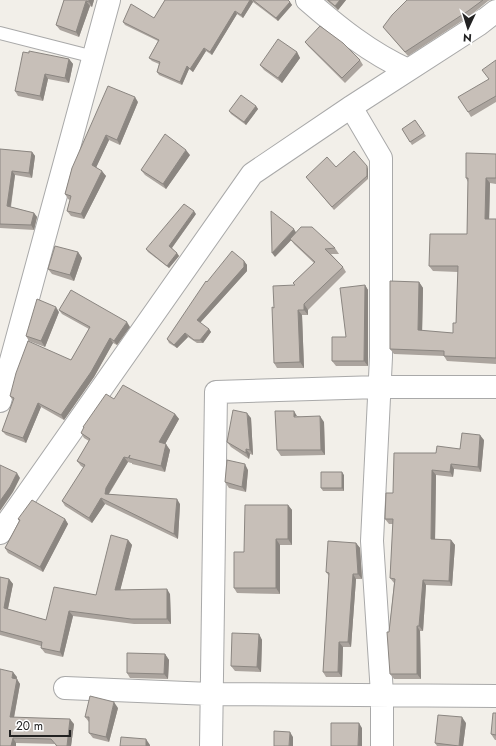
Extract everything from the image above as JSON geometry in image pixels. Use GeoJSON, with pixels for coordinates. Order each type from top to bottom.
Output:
{"type":"FeatureCollection","features":[{"type":"Feature","properties":{"kind":"street"},"geometry":{"type":"LineString","coordinates":[[0,401],[110,0]]}},
{"type":"Feature","properties":{"kind":"street"},"geometry":{"type":"LineString","coordinates":[[307,0],[335,25],[383,59],[408,70]]}},
{"type":"Feature","properties":{"kind":"street"},"geometry":{"type":"LineString","coordinates":[[0,533],[252,174],[351,106],[478,25],[496,11]]}},
{"type":"Feature","properties":{"kind":"street"},"geometry":{"type":"LineString","coordinates":[[351,106],[381,158],[381,357],[372,541],[382,694],[382,746]]}},
{"type":"Feature","properties":{"kind":"street"},"geometry":{"type":"LineString","coordinates":[[211,746],[216,392],[379,387],[496,387]]}},
{"type":"Feature","properties":{"kind":"street"},"geometry":{"type":"LineString","coordinates":[[64,688],[211,694],[496,696]]}},
{"type":"Feature","properties":{"kind":"lane"},"geometry":{"type":"LineString","coordinates":[[0,33],[94,57]]}},
{"type":"Feature","properties":{"kind":"building"},"geometry":{"type":"Polygon","coordinates":[[[64,0],[89,0],[89,2],[86,1],[76,32],[56,25],[64,0]]]}},
{"type":"Feature","properties":{"kind":"building"},"geometry":{"type":"Polygon","coordinates":[[[165,0],[250,0],[241,15],[235,11],[210,52],[204,48],[190,69],[187,66],[180,82],[157,72],[160,62],[149,58],[159,40],[123,22],[131,4],[154,18],[165,0]]]}},
{"type":"Feature","properties":{"kind":"building"},"geometry":{"type":"Polygon","coordinates":[[[253,0],[288,0],[290,2],[276,18],[253,0]]]}},
{"type":"Feature","properties":{"kind":"building"},"geometry":{"type":"Polygon","coordinates":[[[328,0],[340,0],[335,6],[328,0]]]}},
{"type":"Feature","properties":{"kind":"building"},"geometry":{"type":"Polygon","coordinates":[[[407,0],[483,0],[405,52],[383,27],[392,15],[407,0]]]}},
{"type":"Feature","properties":{"kind":"building"},"geometry":{"type":"Polygon","coordinates":[[[320,26],[343,43],[360,60],[342,78],[305,42],[320,26]]]}},
{"type":"Feature","properties":{"kind":"building"},"geometry":{"type":"Polygon","coordinates":[[[278,39],[297,52],[278,78],[260,65],[278,39]]]}},
{"type":"Feature","properties":{"kind":"building"},"geometry":{"type":"Polygon","coordinates":[[[29,51],[69,59],[65,78],[45,74],[40,96],[15,91],[23,52],[29,53],[29,51]]]}},
{"type":"Feature","properties":{"kind":"building"},"geometry":{"type":"Polygon","coordinates":[[[496,60],[496,96],[468,112],[458,97],[489,79],[482,70],[496,60]]]}},
{"type":"Feature","properties":{"kind":"building"},"geometry":{"type":"Polygon","coordinates":[[[108,86],[135,97],[117,140],[106,135],[92,165],[102,171],[81,214],[67,211],[71,196],[65,194],[72,168],[108,86]]]}},
{"type":"Feature","properties":{"kind":"building"},"geometry":{"type":"Polygon","coordinates":[[[241,95],[256,106],[244,122],[229,111],[241,95]]]}},
{"type":"Feature","properties":{"kind":"building"},"geometry":{"type":"Polygon","coordinates":[[[415,120],[424,133],[410,142],[402,129],[415,120]]]}},
{"type":"Feature","properties":{"kind":"building"},"geometry":{"type":"Polygon","coordinates":[[[165,134],[186,150],[163,184],[141,170],[165,134]]]}},
{"type":"Feature","properties":{"kind":"building"},"geometry":{"type":"Polygon","coordinates":[[[0,149],[32,152],[29,173],[12,171],[7,206],[34,213],[31,225],[0,224],[0,149]]]}},
{"type":"Feature","properties":{"kind":"building"},"geometry":{"type":"Polygon","coordinates":[[[354,151],[367,166],[367,176],[332,207],[306,177],[327,157],[336,167],[354,151]]]}},
{"type":"Feature","properties":{"kind":"building"},"geometry":{"type":"Polygon","coordinates":[[[466,153],[496,154],[496,178],[486,178],[485,219],[496,219],[496,358],[444,356],[444,351],[390,349],[390,281],[419,282],[418,330],[453,333],[453,323],[456,323],[458,266],[429,266],[430,234],[467,234],[468,178],[466,178],[466,153]]]}},
{"type":"Feature","properties":{"kind":"building"},"geometry":{"type":"Polygon","coordinates":[[[184,204],[194,211],[169,246],[177,253],[167,266],[146,249],[184,204]]]}},
{"type":"Feature","properties":{"kind":"building"},"geometry":{"type":"Polygon","coordinates":[[[271,211],[294,229],[272,253],[271,211]]]}},
{"type":"Feature","properties":{"kind":"building"},"geometry":{"type":"Polygon","coordinates":[[[301,227],[312,227],[335,248],[325,249],[343,267],[304,304],[304,310],[298,310],[300,362],[274,363],[272,307],[274,308],[273,286],[295,285],[293,283],[315,262],[290,239],[301,227]]]}},
{"type":"Feature","properties":{"kind":"building"},"geometry":{"type":"Polygon","coordinates":[[[55,246],[78,252],[70,275],[48,269],[55,246]]]}},
{"type":"Feature","properties":{"kind":"building"},"geometry":{"type":"Polygon","coordinates":[[[232,251],[244,261],[244,267],[197,320],[209,329],[200,340],[194,340],[185,333],[174,345],[167,339],[206,281],[207,282],[232,251]]]}},
{"type":"Feature","properties":{"kind":"building"},"geometry":{"type":"Polygon","coordinates":[[[365,285],[364,361],[332,361],[332,337],[346,337],[340,288],[365,285]]]}},
{"type":"Feature","properties":{"kind":"building"},"geometry":{"type":"Polygon","coordinates":[[[71,290],[127,322],[114,341],[110,338],[91,372],[61,415],[38,403],[23,438],[2,431],[14,398],[10,396],[16,373],[28,341],[71,360],[90,327],[59,310],[71,290]]]}},
{"type":"Feature","properties":{"kind":"building"},"geometry":{"type":"Polygon","coordinates":[[[37,299],[56,307],[41,341],[26,336],[37,299]]]}},
{"type":"Feature","properties":{"kind":"building"},"geometry":{"type":"Polygon","coordinates":[[[123,385],[175,414],[159,442],[166,444],[161,466],[129,458],[130,455],[128,458],[124,457],[106,488],[105,494],[177,499],[174,534],[101,498],[89,518],[62,501],[85,465],[77,461],[90,439],[81,433],[83,427],[106,394],[114,399],[123,385]]]}},
{"type":"Feature","properties":{"kind":"building"},"geometry":{"type":"Polygon","coordinates":[[[233,410],[247,413],[250,450],[246,449],[246,453],[227,442],[233,410]]]}},
{"type":"Feature","properties":{"kind":"building"},"geometry":{"type":"Polygon","coordinates":[[[275,411],[294,411],[294,417],[320,416],[321,450],[277,450],[275,411]]]}},
{"type":"Feature","properties":{"kind":"building"},"geometry":{"type":"Polygon","coordinates":[[[462,433],[480,435],[478,467],[451,464],[450,472],[432,470],[431,539],[451,540],[449,581],[423,580],[419,626],[417,626],[417,674],[390,674],[387,632],[389,632],[395,579],[390,578],[393,519],[385,519],[386,493],[393,493],[394,453],[436,453],[437,446],[460,449],[462,433]]]}},
{"type":"Feature","properties":{"kind":"building"},"geometry":{"type":"Polygon","coordinates":[[[227,460],[245,464],[242,487],[225,482],[227,460]]]}},
{"type":"Feature","properties":{"kind":"building"},"geometry":{"type":"Polygon","coordinates":[[[0,465],[17,473],[10,487],[0,501],[0,465]]]}},
{"type":"Feature","properties":{"kind":"building"},"geometry":{"type":"Polygon","coordinates":[[[321,472],[342,472],[342,488],[321,488],[321,472]]]}},
{"type":"Feature","properties":{"kind":"building"},"geometry":{"type":"Polygon","coordinates":[[[32,500],[65,519],[40,567],[5,548],[20,520],[18,519],[32,500]]]}},
{"type":"Feature","properties":{"kind":"building"},"geometry":{"type":"Polygon","coordinates":[[[245,505],[288,505],[288,539],[276,539],[276,588],[234,588],[234,552],[244,552],[245,505]]]}},
{"type":"Feature","properties":{"kind":"building"},"geometry":{"type":"Polygon","coordinates":[[[111,535],[128,540],[115,590],[167,589],[167,619],[131,619],[69,611],[60,652],[41,648],[42,642],[0,631],[0,577],[9,579],[4,608],[46,620],[54,587],[96,595],[111,535]]]}},
{"type":"Feature","properties":{"kind":"building"},"geometry":{"type":"Polygon","coordinates":[[[328,541],[356,543],[358,574],[353,574],[348,642],[339,642],[338,672],[323,672],[329,573],[326,572],[328,541]]]}},
{"type":"Feature","properties":{"kind":"building"},"geometry":{"type":"Polygon","coordinates":[[[232,633],[259,634],[257,667],[231,666],[232,633]]]}},
{"type":"Feature","properties":{"kind":"building"},"geometry":{"type":"Polygon","coordinates":[[[127,653],[165,654],[164,674],[127,673],[127,653]]]}},
{"type":"Feature","properties":{"kind":"building"},"geometry":{"type":"Polygon","coordinates":[[[0,669],[13,672],[12,678],[17,679],[10,717],[70,719],[67,746],[57,746],[51,739],[13,738],[11,746],[0,746],[0,669]]]}},
{"type":"Feature","properties":{"kind":"building"},"geometry":{"type":"Polygon","coordinates":[[[90,696],[114,702],[106,737],[89,733],[89,717],[85,717],[90,696]]]}},
{"type":"Feature","properties":{"kind":"building"},"geometry":{"type":"Polygon","coordinates":[[[493,713],[496,713],[496,735],[491,734],[493,713]]]}},
{"type":"Feature","properties":{"kind":"building"},"geometry":{"type":"Polygon","coordinates":[[[438,715],[462,717],[459,746],[435,743],[438,715]]]}},
{"type":"Feature","properties":{"kind":"building"},"geometry":{"type":"Polygon","coordinates":[[[331,723],[359,723],[358,746],[331,746],[331,723]]]}},
{"type":"Feature","properties":{"kind":"building"},"geometry":{"type":"Polygon","coordinates":[[[274,731],[290,732],[289,746],[274,746],[274,731]]]}},
{"type":"Feature","properties":{"kind":"building"},"geometry":{"type":"Polygon","coordinates":[[[121,737],[146,739],[146,746],[120,746],[121,737]]]}}]}
